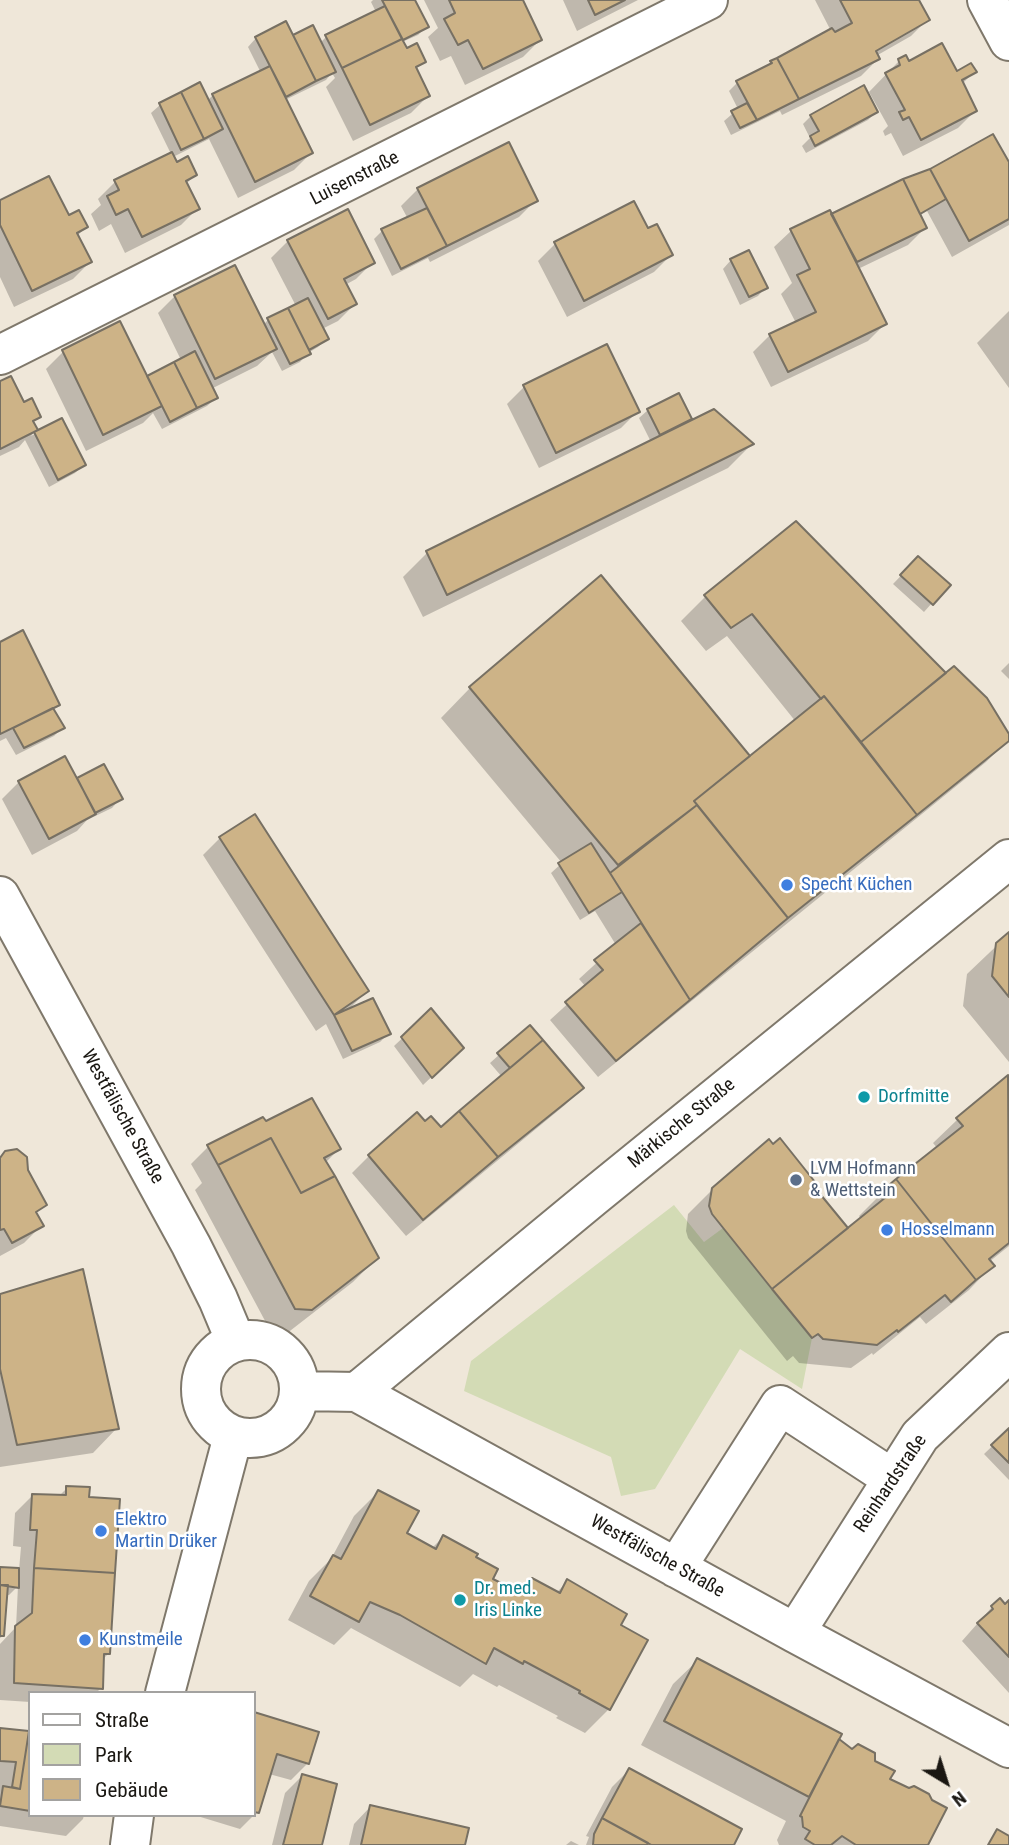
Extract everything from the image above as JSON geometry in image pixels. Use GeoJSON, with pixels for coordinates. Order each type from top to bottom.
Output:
{"type":"FeatureCollection","features":[{"type":"Feature","properties":{"kind":"street","name":"Luisenstraße"},"geometry":{"type":"LineString","coordinates":[[0,355],[708,0]]}},
{"type":"Feature","properties":{"kind":"street"},"geometry":{"type":"LineString","coordinates":[[987,0],[1009,41]]}},
{"type":"Feature","properties":{"kind":"street","name":"Märkische Straße"},"geometry":{"type":"LineString","coordinates":[[357,1392],[593,1196],[1009,859]]}},
{"type":"Feature","properties":{"kind":"street","name":"Westfälische Straße"},"geometry":{"type":"LineString","coordinates":[[0,895],[191,1245],[236,1342]]}},
{"type":"Feature","properties":{"kind":"street"},"geometry":{"type":"LineString","coordinates":[[254,1340],[272,1345],[287,1357],[297,1373],[300,1391],[295,1409],[285,1424],[270,1435],[252,1439],[233,1436],[216,1426],[204,1408],[200,1388],[206,1368],[218,1352],[236,1342],[254,1340]]}},
{"type":"Feature","properties":{"kind":"street","name":"Reinhardstraße"},"geometry":{"type":"LineString","coordinates":[[795,1633],[920,1436],[1009,1352]]}},
{"type":"Feature","properties":{"kind":"street","name":"Westfälische Straße"},"geometry":{"type":"LineString","coordinates":[[300,1391],[357,1392],[1009,1748]]}},
{"type":"Feature","properties":{"kind":"street"},"geometry":{"type":"LineString","coordinates":[[676,1568],[780,1405],[893,1479]]}},
{"type":"Feature","properties":{"kind":"street"},"geometry":{"type":"LineString","coordinates":[[166,1691],[233,1436]]}},
{"type":"Feature","properties":{"kind":"street"},"geometry":{"type":"LineString","coordinates":[[130,1845],[134,1817]]}},
{"type":"Feature","properties":{"kind":"green space"},"geometry":{"type":"Polygon","coordinates":[[[674,1205],[704,1242],[723,1228],[812,1338],[802,1389],[740,1349],[655,1489],[621,1496],[611,1457],[464,1391],[471,1361],[674,1205]]]}},
{"type":"Feature","properties":{"kind":"building"},"geometry":{"type":"Polygon","coordinates":[[[382,0],[415,0],[429,27],[403,40],[382,0]]]}},
{"type":"Feature","properties":{"kind":"building"},"geometry":{"type":"Polygon","coordinates":[[[449,0],[523,0],[542,40],[483,69],[468,40],[458,45],[444,19],[455,13],[449,0]]]}},
{"type":"Feature","properties":{"kind":"building"},"geometry":{"type":"Polygon","coordinates":[[[588,0],[625,0],[595,15],[588,0]]]}},
{"type":"Feature","properties":{"kind":"building"},"geometry":{"type":"Polygon","coordinates":[[[840,0],[919,0],[930,20],[876,51],[880,59],[799,99],[777,58],[832,28],[835,32],[852,23],[840,0]]]}},
{"type":"Feature","properties":{"kind":"building"},"geometry":{"type":"Polygon","coordinates":[[[385,6],[402,39],[342,68],[325,35],[385,6]]]}},
{"type":"Feature","properties":{"kind":"building"},"geometry":{"type":"Polygon","coordinates":[[[286,21],[316,81],[286,97],[255,37],[286,21]]]}},
{"type":"Feature","properties":{"kind":"building"},"geometry":{"type":"Polygon","coordinates":[[[313,25],[336,72],[316,81],[293,35],[313,25]]]}},
{"type":"Feature","properties":{"kind":"building"},"geometry":{"type":"Polygon","coordinates":[[[402,39],[407,48],[417,43],[426,62],[416,67],[430,96],[370,125],[342,68],[402,39]]]}},
{"type":"Feature","properties":{"kind":"building"},"geometry":{"type":"Polygon","coordinates":[[[942,43],[957,71],[971,63],[977,72],[962,80],[977,111],[921,140],[909,117],[903,120],[899,112],[905,110],[885,73],[900,65],[898,59],[906,55],[909,61],[942,43]]]}},
{"type":"Feature","properties":{"kind":"building"},"geometry":{"type":"Polygon","coordinates":[[[777,58],[799,99],[757,120],[736,81],[777,58]]]}},
{"type":"Feature","properties":{"kind":"building"},"geometry":{"type":"Polygon","coordinates":[[[270,66],[313,153],[255,182],[212,94],[270,66]]]}},
{"type":"Feature","properties":{"kind":"building"},"geometry":{"type":"Polygon","coordinates":[[[200,82],[223,129],[204,139],[181,92],[200,82]]]}},
{"type":"Feature","properties":{"kind":"building"},"geometry":{"type":"Polygon","coordinates":[[[864,85],[878,112],[815,146],[810,136],[819,131],[810,115],[864,85]]]}},
{"type":"Feature","properties":{"kind":"building"},"geometry":{"type":"Polygon","coordinates":[[[181,92],[204,139],[181,150],[159,103],[181,92]]]}},
{"type":"Feature","properties":{"kind":"building"},"geometry":{"type":"Polygon","coordinates":[[[747,103],[757,120],[740,128],[731,111],[747,103]]]}},
{"type":"Feature","properties":{"kind":"building"},"geometry":{"type":"Polygon","coordinates":[[[993,134],[1009,162],[1009,219],[969,241],[930,169],[993,134]]]}},
{"type":"Feature","properties":{"kind":"building"},"geometry":{"type":"Polygon","coordinates":[[[509,142],[538,201],[447,246],[417,188],[509,142]]]}},
{"type":"Feature","properties":{"kind":"building"},"geometry":{"type":"Polygon","coordinates":[[[172,152],[177,162],[188,156],[197,175],[186,181],[200,209],[142,237],[128,209],[116,215],[107,196],[119,190],[114,180],[172,152]]]}},
{"type":"Feature","properties":{"kind":"building"},"geometry":{"type":"Polygon","coordinates":[[[930,169],[946,199],[920,214],[903,179],[930,169]]]}},
{"type":"Feature","properties":{"kind":"building"},"geometry":{"type":"Polygon","coordinates":[[[49,176],[69,215],[79,210],[88,227],[77,233],[92,262],[32,291],[0,225],[0,200],[49,176]]]}},
{"type":"Feature","properties":{"kind":"building"},"geometry":{"type":"Polygon","coordinates":[[[903,179],[927,228],[857,262],[831,214],[903,179]]]}},
{"type":"Feature","properties":{"kind":"building"},"geometry":{"type":"Polygon","coordinates":[[[634,201],[648,228],[657,224],[673,255],[584,301],[554,242],[634,201]]]}},
{"type":"Feature","properties":{"kind":"building"},"geometry":{"type":"Polygon","coordinates":[[[427,208],[447,246],[401,269],[381,229],[427,208]]]}},
{"type":"Feature","properties":{"kind":"building"},"geometry":{"type":"Polygon","coordinates":[[[348,209],[375,263],[344,279],[357,304],[328,319],[287,240],[348,209]]]}},
{"type":"Feature","properties":{"kind":"building"},"geometry":{"type":"Polygon","coordinates":[[[830,210],[887,324],[788,372],[769,334],[816,312],[797,275],[810,269],[790,229],[830,210]]]}},
{"type":"Feature","properties":{"kind":"building"},"geometry":{"type":"Polygon","coordinates":[[[749,250],[768,288],[749,297],[730,259],[749,250]]]}},
{"type":"Feature","properties":{"kind":"building"},"geometry":{"type":"Polygon","coordinates":[[[235,265],[277,349],[215,379],[174,295],[235,265]]]}},
{"type":"Feature","properties":{"kind":"building"},"geometry":{"type":"Polygon","coordinates":[[[308,298],[329,339],[309,350],[288,308],[308,298]]]}},
{"type":"Feature","properties":{"kind":"building"},"geometry":{"type":"Polygon","coordinates":[[[288,308],[311,354],[290,364],[267,318],[288,308]]]}},
{"type":"Feature","properties":{"kind":"building"},"geometry":{"type":"Polygon","coordinates":[[[120,321],[162,406],[103,435],[62,350],[120,321]]]}},
{"type":"Feature","properties":{"kind":"building"},"geometry":{"type":"Polygon","coordinates":[[[607,344],[640,412],[556,453],[523,385],[607,344]]]}},
{"type":"Feature","properties":{"kind":"building"},"geometry":{"type":"Polygon","coordinates":[[[195,351],[218,398],[197,408],[174,362],[195,351]]]}},
{"type":"Feature","properties":{"kind":"building"},"geometry":{"type":"Polygon","coordinates":[[[174,362],[197,408],[170,422],[147,376],[174,362]]]}},
{"type":"Feature","properties":{"kind":"building"},"geometry":{"type":"Polygon","coordinates":[[[11,376],[24,402],[32,398],[41,417],[33,421],[38,430],[0,449],[0,381],[11,376]]]}},
{"type":"Feature","properties":{"kind":"building"},"geometry":{"type":"Polygon","coordinates":[[[679,393],[692,419],[660,435],[647,409],[679,393]]]}},
{"type":"Feature","properties":{"kind":"building"},"geometry":{"type":"Polygon","coordinates":[[[714,409],[754,444],[447,595],[426,551],[714,409]]]}},
{"type":"Feature","properties":{"kind":"building"},"geometry":{"type":"Polygon","coordinates":[[[62,418],[86,465],[58,480],[34,432],[62,418]]]}},
{"type":"Feature","properties":{"kind":"building"},"geometry":{"type":"Polygon","coordinates":[[[796,521],[946,673],[861,742],[824,696],[821,699],[752,614],[731,628],[704,595],[796,521]]]}},
{"type":"Feature","properties":{"kind":"building"},"geometry":{"type":"Polygon","coordinates":[[[918,556],[951,585],[933,605],[900,575],[918,556]]]}},
{"type":"Feature","properties":{"kind":"building"},"geometry":{"type":"Polygon","coordinates":[[[601,575],[750,756],[694,801],[697,805],[618,865],[469,687],[601,575]]]}},
{"type":"Feature","properties":{"kind":"building"},"geometry":{"type":"Polygon","coordinates":[[[23,630],[60,705],[0,734],[0,642],[23,630]]]}},
{"type":"Feature","properties":{"kind":"building"},"geometry":{"type":"Polygon","coordinates":[[[954,666],[987,698],[1009,734],[1009,741],[917,815],[861,742],[954,666]]]}},
{"type":"Feature","properties":{"kind":"building"},"geometry":{"type":"Polygon","coordinates":[[[824,696],[917,815],[788,918],[694,801],[824,696]]]}},
{"type":"Feature","properties":{"kind":"building"},"geometry":{"type":"Polygon","coordinates":[[[53,708],[65,728],[24,748],[13,728],[53,708]]]}},
{"type":"Feature","properties":{"kind":"building"},"geometry":{"type":"Polygon","coordinates":[[[65,756],[96,814],[49,839],[18,781],[65,756]]]}},
{"type":"Feature","properties":{"kind":"building"},"geometry":{"type":"Polygon","coordinates":[[[104,764],[123,799],[95,813],[77,778],[104,764]]]}},
{"type":"Feature","properties":{"kind":"building"},"geometry":{"type":"Polygon","coordinates":[[[697,805],[788,918],[690,1000],[610,873],[697,805]]]}},
{"type":"Feature","properties":{"kind":"building"},"geometry":{"type":"Polygon","coordinates":[[[255,814],[369,991],[334,1015],[219,837],[255,814]]]}},
{"type":"Feature","properties":{"kind":"building"},"geometry":{"type":"Polygon","coordinates":[[[591,843],[622,892],[589,913],[558,863],[591,843]]]}},
{"type":"Feature","properties":{"kind":"building"},"geometry":{"type":"Polygon","coordinates":[[[641,923],[690,1000],[616,1061],[565,1002],[603,970],[594,960],[641,923]]]}},
{"type":"Feature","properties":{"kind":"building"},"geometry":{"type":"Polygon","coordinates":[[[1009,932],[1009,997],[992,976],[996,943],[1009,932]]]}},
{"type":"Feature","properties":{"kind":"building"},"geometry":{"type":"Polygon","coordinates":[[[373,998],[391,1034],[352,1051],[334,1015],[373,998]]]}},
{"type":"Feature","properties":{"kind":"building"},"geometry":{"type":"Polygon","coordinates":[[[431,1008],[464,1048],[432,1078],[401,1037],[431,1008]]]}},
{"type":"Feature","properties":{"kind":"building"},"geometry":{"type":"Polygon","coordinates":[[[530,1025],[543,1040],[510,1068],[497,1053],[530,1025]]]}},
{"type":"Feature","properties":{"kind":"building"},"geometry":{"type":"Polygon","coordinates":[[[543,1040],[584,1088],[498,1157],[459,1111],[543,1040]]]}},
{"type":"Feature","properties":{"kind":"building"},"geometry":{"type":"Polygon","coordinates":[[[1008,1075],[1009,1243],[989,1259],[995,1266],[976,1280],[896,1179],[963,1126],[956,1118],[1008,1075]]]}},
{"type":"Feature","properties":{"kind":"building"},"geometry":{"type":"Polygon","coordinates":[[[312,1098],[341,1149],[324,1158],[335,1176],[301,1193],[271,1138],[218,1165],[207,1145],[263,1117],[266,1121],[312,1098]]]}},
{"type":"Feature","properties":{"kind":"building"},"geometry":{"type":"Polygon","coordinates":[[[459,1111],[498,1157],[423,1220],[368,1155],[417,1112],[425,1121],[431,1116],[441,1127],[459,1111]]]}},
{"type":"Feature","properties":{"kind":"building"},"geometry":{"type":"Polygon","coordinates":[[[271,1138],[301,1193],[335,1176],[379,1258],[312,1310],[295,1309],[218,1165],[271,1138]]]}},
{"type":"Feature","properties":{"kind":"building"},"geometry":{"type":"Polygon","coordinates":[[[780,1138],[848,1228],[772,1289],[712,1214],[709,1206],[712,1188],[769,1139],[773,1144],[780,1138]]]}},
{"type":"Feature","properties":{"kind":"building"},"geometry":{"type":"Polygon","coordinates":[[[17,1149],[27,1157],[28,1170],[47,1205],[36,1212],[44,1226],[12,1243],[4,1229],[0,1230],[0,1158],[5,1151],[17,1149]]]}},
{"type":"Feature","properties":{"kind":"building"},"geometry":{"type":"Polygon","coordinates":[[[896,1179],[976,1280],[951,1302],[945,1295],[877,1345],[823,1339],[818,1334],[812,1338],[772,1289],[886,1197],[882,1191],[896,1179]]]}},
{"type":"Feature","properties":{"kind":"building"},"geometry":{"type":"Polygon","coordinates":[[[83,1269],[119,1429],[17,1445],[0,1369],[0,1294],[83,1269]]]}},
{"type":"Feature","properties":{"kind":"building"},"geometry":{"type":"Polygon","coordinates":[[[1009,1428],[1009,1463],[991,1445],[1009,1428]]]}},
{"type":"Feature","properties":{"kind":"building"},"geometry":{"type":"Polygon","coordinates":[[[66,1486],[90,1487],[89,1497],[120,1499],[115,1573],[34,1568],[37,1530],[30,1530],[32,1494],[66,1495],[66,1486]]]}},
{"type":"Feature","properties":{"kind":"building","name":"Dr. med. Iris Linke"},"geometry":{"type":"Polygon","coordinates":[[[378,1490],[419,1511],[407,1533],[436,1549],[443,1535],[478,1554],[476,1557],[498,1569],[493,1579],[523,1594],[532,1578],[560,1593],[567,1579],[627,1614],[621,1625],[648,1640],[610,1710],[524,1661],[523,1664],[494,1648],[486,1664],[400,1615],[370,1602],[359,1622],[310,1596],[333,1555],[341,1559],[378,1490]]]}},
{"type":"Feature","properties":{"kind":"building"},"geometry":{"type":"Polygon","coordinates":[[[0,1567],[19,1568],[19,1588],[0,1585],[0,1567]]]}},
{"type":"Feature","properties":{"kind":"building"},"geometry":{"type":"Polygon","coordinates":[[[34,1568],[115,1573],[110,1654],[104,1654],[103,1689],[14,1683],[15,1626],[32,1613],[34,1568]]]}},
{"type":"Feature","properties":{"kind":"building"},"geometry":{"type":"Polygon","coordinates":[[[0,1585],[8,1585],[4,1636],[0,1636],[0,1585]]]}},
{"type":"Feature","properties":{"kind":"building"},"geometry":{"type":"Polygon","coordinates":[[[1000,1598],[1005,1604],[1009,1600],[1009,1657],[977,1623],[993,1609],[991,1606],[1000,1598]]]}},
{"type":"Feature","properties":{"kind":"building"},"geometry":{"type":"Polygon","coordinates":[[[697,1658],[842,1734],[809,1797],[664,1721],[697,1658]]]}},
{"type":"Feature","properties":{"kind":"building"},"geometry":{"type":"Polygon","coordinates":[[[256,1713],[319,1732],[309,1764],[277,1754],[259,1813],[256,1812],[256,1713]]]}},
{"type":"Feature","properties":{"kind":"building"},"geometry":{"type":"Polygon","coordinates":[[[0,1728],[28,1731],[20,1789],[12,1787],[16,1762],[0,1761],[0,1728]]]}},
{"type":"Feature","properties":{"kind":"building"},"geometry":{"type":"Polygon","coordinates":[[[28,1737],[28,1811],[0,1806],[3,1786],[20,1789],[28,1737]]]}},
{"type":"Feature","properties":{"kind":"building"},"geometry":{"type":"Polygon","coordinates":[[[839,1739],[852,1749],[858,1744],[875,1753],[875,1761],[895,1771],[890,1779],[909,1788],[914,1786],[947,1808],[928,1845],[856,1845],[842,1836],[831,1845],[815,1845],[805,1839],[810,1831],[803,1827],[800,1816],[839,1739]]]}},
{"type":"Feature","properties":{"kind":"building"},"geometry":{"type":"Polygon","coordinates":[[[629,1768],[742,1829],[734,1845],[651,1845],[602,1818],[629,1768]]]}},
{"type":"Feature","properties":{"kind":"building"},"geometry":{"type":"Polygon","coordinates":[[[302,1774],[337,1784],[322,1845],[283,1845],[302,1774]]]}},
{"type":"Feature","properties":{"kind":"building"},"geometry":{"type":"Polygon","coordinates":[[[370,1805],[469,1828],[465,1845],[361,1845],[370,1805]]]}},
{"type":"Feature","properties":{"kind":"building"},"geometry":{"type":"Polygon","coordinates":[[[602,1818],[648,1843],[647,1845],[593,1845],[594,1834],[602,1818]]]}},
{"type":"Feature","properties":{"kind":"building"},"geometry":{"type":"Polygon","coordinates":[[[997,1829],[1009,1836],[1009,1845],[988,1845],[997,1829]]]}},
{"type":"Feature","properties":{"kind":"place","name":"Specht Küchen"},"geometry":{"type":"Point","coordinates":[787,885]}},
{"type":"Feature","properties":{"kind":"place","name":"Dorfmitte"},"geometry":{"type":"Point","coordinates":[864,1097]}},
{"type":"Feature","properties":{"kind":"place","name":"LVM Hofmann & Wettstein"},"geometry":{"type":"Point","coordinates":[796,1180]}},
{"type":"Feature","properties":{"kind":"place","name":"Hosselmann"},"geometry":{"type":"Point","coordinates":[887,1230]}},
{"type":"Feature","properties":{"kind":"place","name":"Elektro Martin Drüker"},"geometry":{"type":"Point","coordinates":[101,1531]}},
{"type":"Feature","properties":{"kind":"place","name":"Dr. med. Iris Linke"},"geometry":{"type":"Point","coordinates":[460,1600]}},
{"type":"Feature","properties":{"kind":"place","name":"Kunstmeile"},"geometry":{"type":"Point","coordinates":[85,1640]}}]}
